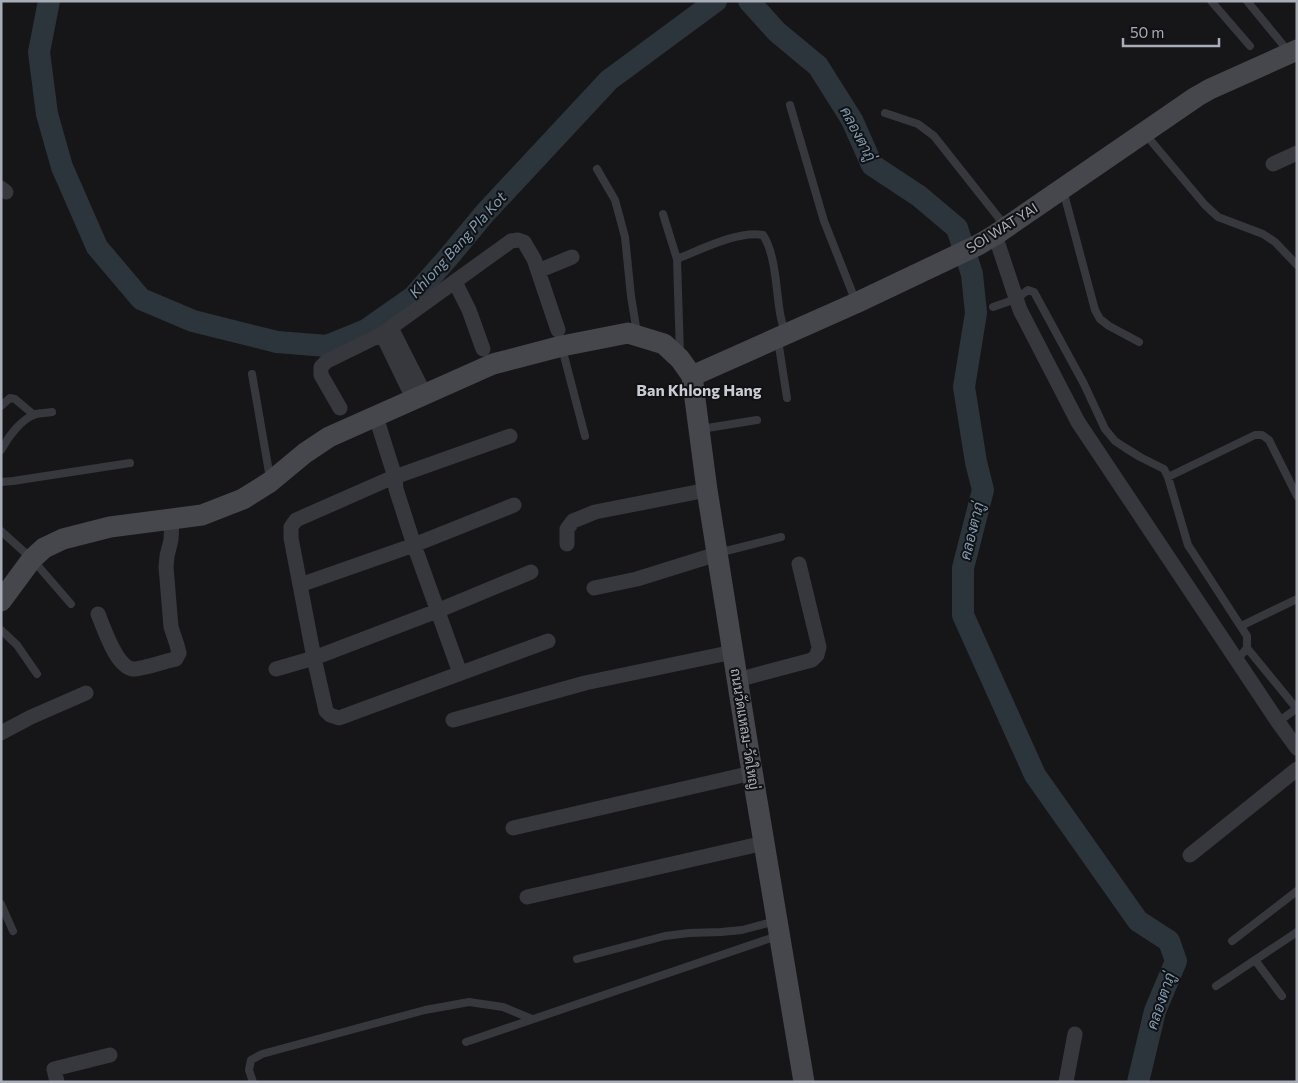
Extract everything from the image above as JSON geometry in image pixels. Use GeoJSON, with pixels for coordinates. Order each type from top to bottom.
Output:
{"type":"FeatureCollection","features":[{"type":"Feature","properties":{"kind":"street","name":"SOI WAT YAI"},"geometry":{"type":"LineString","coordinates":[[686,368],[781,336],[958,255],[993,236],[1203,93],[1293,52]]}},
{"type":"Feature","properties":{"kind":"street"},"geometry":{"type":"LineString","coordinates":[[1273,164],[1297,153]]}},
{"type":"Feature","properties":{"kind":"street"},"geometry":{"type":"LineString","coordinates":[[993,236],[1020,310],[1078,422],[1242,654],[1278,722],[1297,748]]}},
{"type":"Feature","properties":{"kind":"street"},"geometry":{"type":"LineString","coordinates":[[340,408],[321,375],[321,367],[326,361],[386,331],[511,242],[518,240],[524,242],[534,258],[560,338]]}},
{"type":"Feature","properties":{"kind":"street"},"geometry":{"type":"LineString","coordinates":[[538,270],[572,257]]}},
{"type":"Feature","properties":{"kind":"street"},"geometry":{"type":"LineString","coordinates":[[455,282],[469,310],[483,349]]}},
{"type":"Feature","properties":{"kind":"street"},"geometry":{"type":"LineString","coordinates":[[386,331],[419,398]]}},
{"type":"Feature","properties":{"kind":"street"},"geometry":{"type":"LineString","coordinates":[[1,602],[32,559],[44,548],[62,539],[110,527],[202,515],[243,499],[270,482],[305,453],[329,437],[493,364],[560,338],[628,333],[664,344],[686,368]]}},
{"type":"Feature","properties":{"kind":"street","name":"ถนนวัดแหลม-วัดใหญ่"},"geometry":{"type":"LineString","coordinates":[[686,368],[699,429],[752,774],[804,1082]]}},
{"type":"Feature","properties":{"kind":"street"},"geometry":{"type":"LineString","coordinates":[[372,419],[414,545],[460,673]]}},
{"type":"Feature","properties":{"kind":"street"},"geometry":{"type":"LineString","coordinates":[[510,436],[296,520],[291,527],[291,538],[314,658],[326,711],[330,715],[339,718],[548,641]]}},
{"type":"Feature","properties":{"kind":"street"},"geometry":{"type":"LineString","coordinates":[[567,544],[567,529],[573,521],[595,512],[707,490]]}},
{"type":"Feature","properties":{"kind":"street"},"geometry":{"type":"LineString","coordinates":[[300,585],[414,545],[514,505]]}},
{"type":"Feature","properties":{"kind":"street"},"geometry":{"type":"LineString","coordinates":[[98,614],[110,644],[121,662],[127,667],[135,669],[176,659],[179,653],[171,627],[166,567],[166,556],[171,540],[172,519]]}},
{"type":"Feature","properties":{"kind":"street"},"geometry":{"type":"LineString","coordinates":[[594,588],[637,579],[717,554]]}},
{"type":"Feature","properties":{"kind":"street"},"geometry":{"type":"LineString","coordinates":[[737,680],[812,660],[818,655],[818,647],[799,564]]}},
{"type":"Feature","properties":{"kind":"street"},"geometry":{"type":"LineString","coordinates":[[276,668],[314,658],[438,611],[532,572]]}},
{"type":"Feature","properties":{"kind":"street"},"geometry":{"type":"LineString","coordinates":[[453,720],[585,683],[733,652]]}},
{"type":"Feature","properties":{"kind":"street"},"geometry":{"type":"LineString","coordinates":[[1,732],[86,693]]}},
{"type":"Feature","properties":{"kind":"street"},"geometry":{"type":"LineString","coordinates":[[1190,855],[1297,769]]}},
{"type":"Feature","properties":{"kind":"street"},"geometry":{"type":"LineString","coordinates":[[514,828],[752,774]]}},
{"type":"Feature","properties":{"kind":"street"},"geometry":{"type":"LineString","coordinates":[[528,897],[764,843]]}},
{"type":"Feature","properties":{"kind":"street"},"geometry":{"type":"LineString","coordinates":[[1066,1082],[1076,1034]]}},
{"type":"Feature","properties":{"kind":"street"},"geometry":{"type":"LineString","coordinates":[[57,1082],[54,1069],[110,1055]]}},
{"type":"Feature","properties":{"kind":"lane"},"geometry":{"type":"LineString","coordinates":[[1211,1],[1250,46]]}},
{"type":"Feature","properties":{"kind":"lane"},"geometry":{"type":"LineString","coordinates":[[1247,1],[1293,52]]}},
{"type":"Feature","properties":{"kind":"lane"},"geometry":{"type":"LineString","coordinates":[[790,105],[824,221],[856,303]]}},
{"type":"Feature","properties":{"kind":"lane"},"geometry":{"type":"LineString","coordinates":[[885,113],[918,124],[934,136],[993,236]]}},
{"type":"Feature","properties":{"kind":"lane"},"geometry":{"type":"LineString","coordinates":[[1144,133],[1205,205],[1218,217],[1262,234],[1275,242],[1297,265]]}},
{"type":"Feature","properties":{"kind":"lane"},"geometry":{"type":"LineString","coordinates":[[597,169],[615,200],[625,236],[630,296],[637,336]]}},
{"type":"Feature","properties":{"kind":"lane"},"geometry":{"type":"LineString","coordinates":[[1063,189],[1095,310],[1100,319],[1139,342]]}},
{"type":"Feature","properties":{"kind":"lane"},"geometry":{"type":"LineString","coordinates":[[663,214],[677,259],[686,368]]}},
{"type":"Feature","properties":{"kind":"lane"},"geometry":{"type":"LineString","coordinates":[[677,259],[729,239],[755,234],[763,236],[767,241],[775,273],[787,398]]}},
{"type":"Feature","properties":{"kind":"lane"},"geometry":{"type":"LineString","coordinates":[[993,307],[1016,299],[1028,290],[1034,292],[1084,384],[1105,429],[1115,440],[1132,452],[1164,469],[1188,545],[1247,636],[1242,654],[1296,709],[1278,722]]}},
{"type":"Feature","properties":{"kind":"lane"},"geometry":{"type":"LineString","coordinates":[[560,338],[585,436]]}},
{"type":"Feature","properties":{"kind":"lane"},"geometry":{"type":"LineString","coordinates":[[252,374],[270,482]]}},
{"type":"Feature","properties":{"kind":"lane"},"geometry":{"type":"LineString","coordinates":[[1,406],[10,398],[15,399],[34,415]]}},
{"type":"Feature","properties":{"kind":"lane"},"geometry":{"type":"LineString","coordinates":[[1,450],[20,424],[34,415],[52,412]]}},
{"type":"Feature","properties":{"kind":"lane"},"geometry":{"type":"LineString","coordinates":[[699,429],[757,420]]}},
{"type":"Feature","properties":{"kind":"lane"},"geometry":{"type":"LineString","coordinates":[[1168,477],[1255,435],[1262,435],[1269,440],[1297,496]]}},
{"type":"Feature","properties":{"kind":"lane"},"geometry":{"type":"LineString","coordinates":[[1,482],[130,463]]}},
{"type":"Feature","properties":{"kind":"lane"},"geometry":{"type":"LineString","coordinates":[[1,530],[32,559],[71,604]]}},
{"type":"Feature","properties":{"kind":"lane"},"geometry":{"type":"LineString","coordinates":[[717,554],[781,537]]}},
{"type":"Feature","properties":{"kind":"lane"},"geometry":{"type":"LineString","coordinates":[[1241,626],[1297,599]]}},
{"type":"Feature","properties":{"kind":"lane"},"geometry":{"type":"LineString","coordinates":[[1,630],[17,645],[37,674]]}},
{"type":"Feature","properties":{"kind":"lane"},"geometry":{"type":"LineString","coordinates":[[1232,941],[1297,891]]}},
{"type":"Feature","properties":{"kind":"lane"},"geometry":{"type":"LineString","coordinates":[[1,904],[13,931]]}},
{"type":"Feature","properties":{"kind":"lane"},"geometry":{"type":"LineString","coordinates":[[578,959],[665,936],[689,932],[778,928]]}},
{"type":"Feature","properties":{"kind":"lane"},"geometry":{"type":"LineString","coordinates":[[466,1042],[778,928]]}},
{"type":"Feature","properties":{"kind":"lane"},"geometry":{"type":"LineString","coordinates":[[1216,986],[1297,932]]}},
{"type":"Feature","properties":{"kind":"lane"},"geometry":{"type":"LineString","coordinates":[[1255,960],[1282,996]]}},
{"type":"Feature","properties":{"kind":"lane"},"geometry":{"type":"LineString","coordinates":[[253,1082],[249,1070],[251,1060],[262,1054],[426,1010],[469,1002],[503,1007],[532,1019]]}},
{"type":"Feature","properties":{"kind":"waterway","name":"Khlong Bang Pla Kot"},"geometry":{"type":"LineString","coordinates":[[49,1],[39,52],[47,114],[62,167],[97,247],[141,299],[193,321],[277,342],[327,346],[366,330],[413,297],[485,213],[609,80],[716,1]]}},
{"type":"Feature","properties":{"kind":"waterway","name":"คลองตาภู่"},"geometry":{"type":"LineString","coordinates":[[749,1],[777,32],[818,66],[852,120],[872,165],[919,196],[957,228],[972,274],[976,313],[964,387],[976,462],[983,490],[963,568],[963,615],[1035,775],[1138,921],[1169,941],[1176,961],[1155,1011],[1138,1082]]}},
{"type":"Feature","properties":{"kind":"district","name":"Ban Khlong Hang"},"geometry":{"type":"Point","coordinates":[699,390]}}]}
